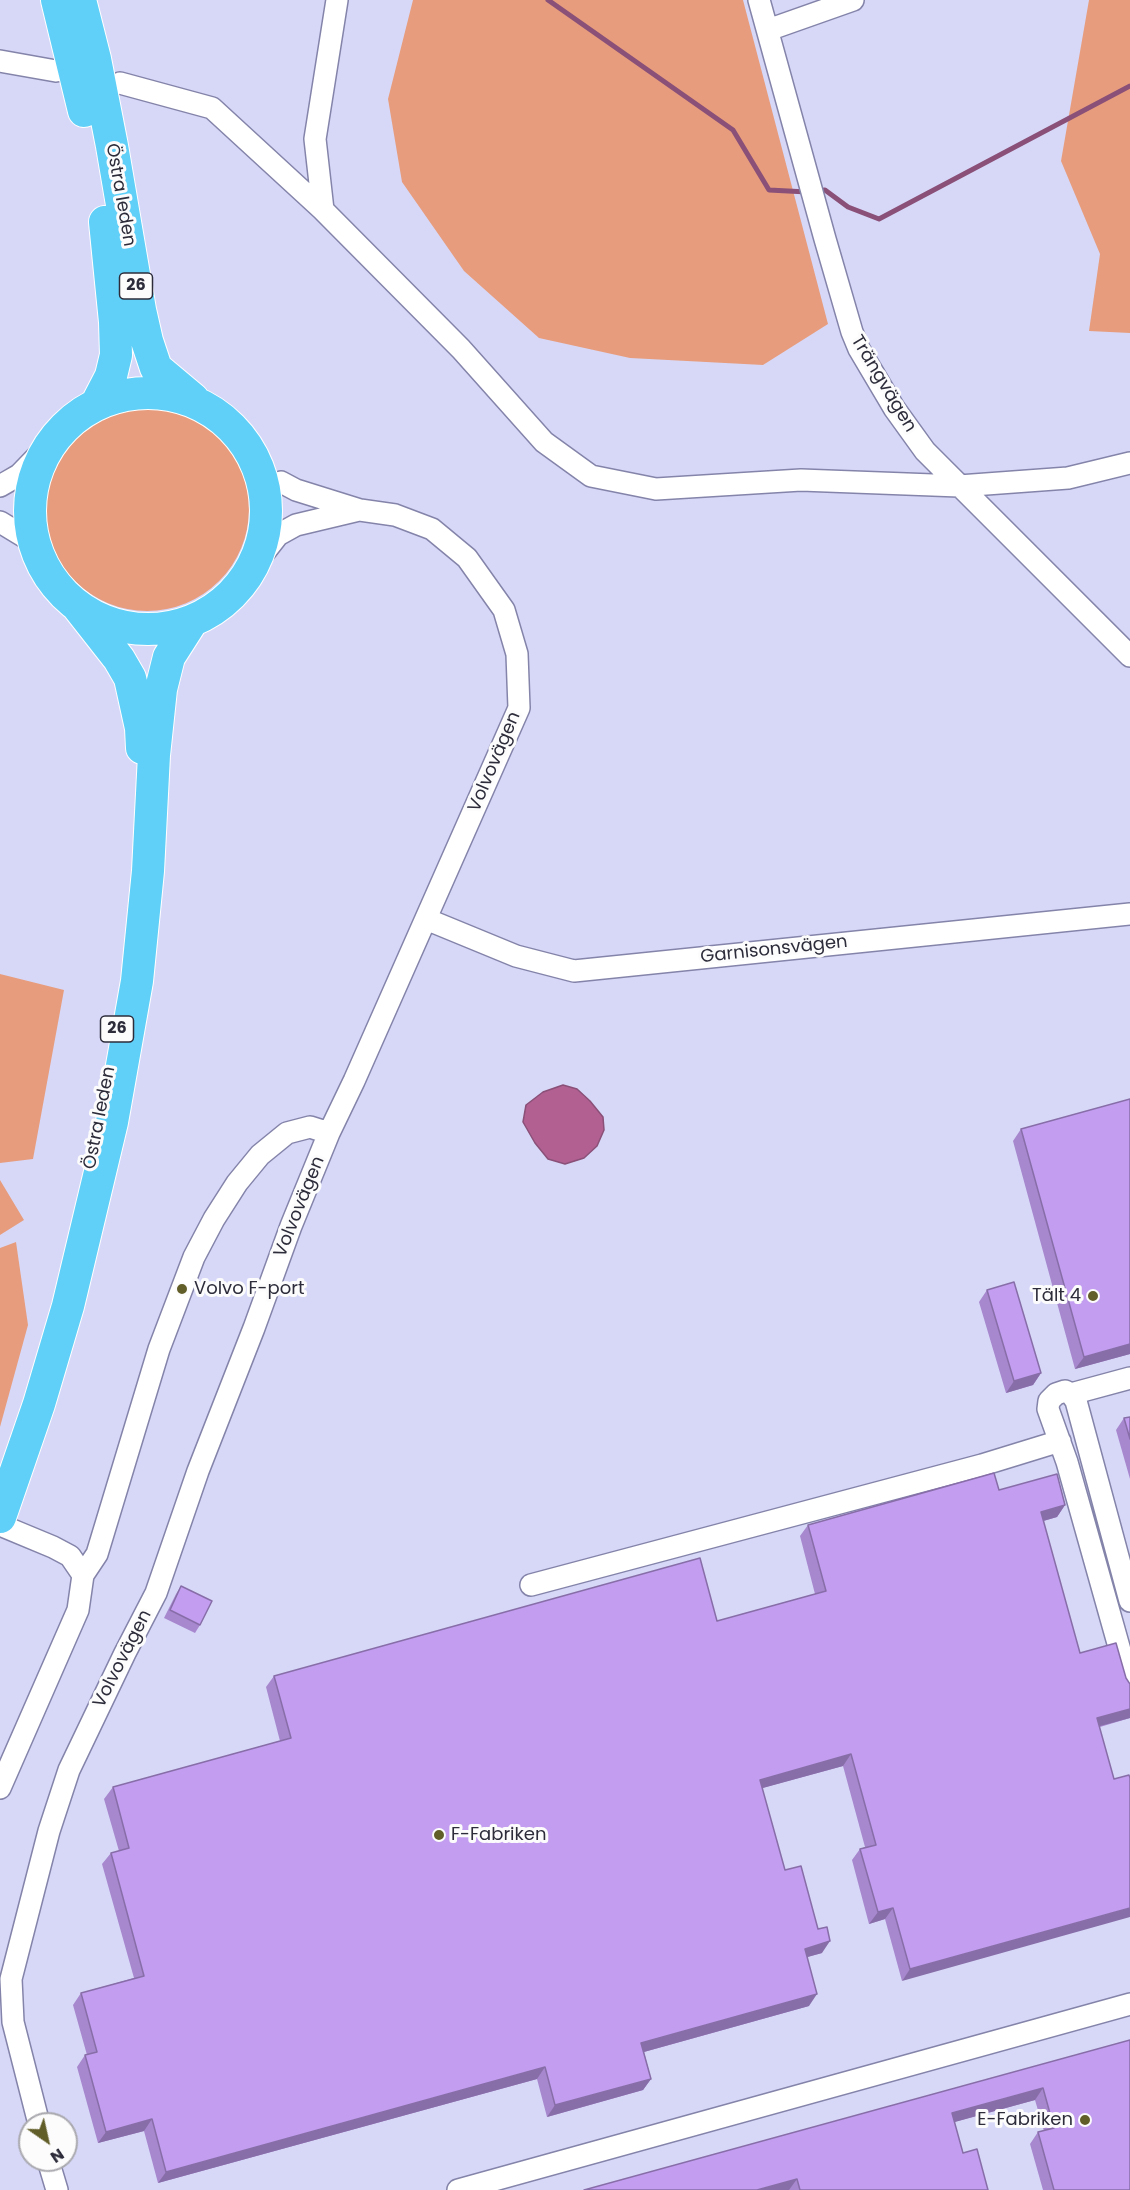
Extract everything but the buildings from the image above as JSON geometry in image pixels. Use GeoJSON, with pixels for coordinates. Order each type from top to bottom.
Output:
{"type":"FeatureCollection","features":[{"type":"Feature","properties":{"kind":"highway","name":"Östra leden"},"geometry":{"type":"LineString","coordinates":[[57,0],[87,124],[105,219],[116,322],[116,355],[111,376],[96,405]]}},
{"type":"Feature","properties":{"kind":"highway","name":"Östra leden"},"geometry":{"type":"LineString","coordinates":[[80,0],[95,59],[147,341],[156,368],[201,405]]}},
{"type":"Feature","properties":{"kind":"highway","name":"26"},"geometry":{"type":"LineString","coordinates":[[148,393],[175,396],[201,405],[223,420],[242,439],[256,462],[264,489],[265,524],[262,542],[252,568],[236,590],[216,608],[192,621],[163,628],[134,629],[105,622],[79,608],[59,590],[44,568],[33,542],[29,515],[32,488],[40,462],[54,439],[73,420],[96,405],[121,396],[148,393]]}},
{"type":"Feature","properties":{"kind":"highway","name":"Östra leden"},"geometry":{"type":"LineString","coordinates":[[19,1458],[29,1403],[80,1214],[99,1131],[116,1035],[131,923],[141,820],[141,728],[130,678],[119,659],[79,608]]}},
{"type":"Feature","properties":{"kind":"highway","name":"Östra leden"},"geometry":{"type":"LineString","coordinates":[[0,1517],[39,1404],[68,1306],[112,1122],[137,981],[148,871],[154,755],[161,689],[170,657],[192,621]]}},
{"type":"Feature","properties":{"kind":"street"},"geometry":{"type":"LineString","coordinates":[[323,210],[315,139],[337,0]]}},
{"type":"Feature","properties":{"kind":"street","name":"Trängvägen"},"geometry":{"type":"LineString","coordinates":[[759,0],[802,160],[859,349],[894,408],[925,452],[1130,656]]}},
{"type":"Feature","properties":{"kind":"street"},"geometry":{"type":"LineString","coordinates":[[768,30],[853,0]]}},
{"type":"Feature","properties":{"kind":"street"},"geometry":{"type":"LineString","coordinates":[[0,61],[56,70]]}},
{"type":"Feature","properties":{"kind":"street"},"geometry":{"type":"LineString","coordinates":[[120,82],[212,108],[323,210],[461,349],[544,442],[591,476],[656,489],[801,480],[959,486],[1068,478],[1130,463]]}},
{"type":"Feature","properties":{"kind":"street"},"geometry":{"type":"LineString","coordinates":[[0,486],[19,475],[54,439]]}},
{"type":"Feature","properties":{"kind":"street"},"geometry":{"type":"LineString","coordinates":[[264,489],[281,482],[296,490],[360,510]]}},
{"type":"Feature","properties":{"kind":"street"},"geometry":{"type":"LineString","coordinates":[[252,568],[278,535],[296,525],[360,510]]}},
{"type":"Feature","properties":{"kind":"street","name":"Volvovägen"},"geometry":{"type":"LineString","coordinates":[[36,2112],[13,2022],[11,1979],[49,1831],[69,1770],[156,1593],[198,1471],[291,1226],[329,1133],[519,708],[517,654],[504,610],[467,558],[432,529],[395,515],[360,510]]}},
{"type":"Feature","properties":{"kind":"street"},"geometry":{"type":"LineString","coordinates":[[0,522],[33,542]]}},
{"type":"Feature","properties":{"kind":"street","name":"Garnisonsvägen"},"geometry":{"type":"LineString","coordinates":[[426,919],[516,956],[574,971],[1130,914]]}},
{"type":"Feature","properties":{"kind":"street"},"geometry":{"type":"LineString","coordinates":[[0,1788],[78,1610],[83,1575],[97,1554],[159,1349],[194,1257],[237,1183],[260,1155],[287,1133],[310,1127],[329,1133]]}},
{"type":"Feature","properties":{"kind":"street"},"geometry":{"type":"LineString","coordinates":[[1071,1394],[1130,1378]]}},
{"type":"Feature","properties":{"kind":"street"},"geometry":{"type":"LineString","coordinates":[[1130,1601],[1079,1411],[1071,1394],[1065,1391],[1056,1394],[1049,1401],[1048,1409],[1060,1441],[1130,1686]]}},
{"type":"Feature","properties":{"kind":"street"},"geometry":{"type":"LineString","coordinates":[[531,1586],[1060,1441]]}},
{"type":"Feature","properties":{"kind":"street"},"geometry":{"type":"LineString","coordinates":[[0,1525],[53,1547],[70,1557],[83,1575]]}},
{"type":"Feature","properties":{"kind":"street"},"geometry":{"type":"LineString","coordinates":[[458,2190],[1130,2004]]}},
{"type":"Feature","properties":{"kind":"street"},"geometry":{"type":"LineString","coordinates":[[52,2172],[57,2190]]}},
{"type":"Feature","properties":{"kind":"shaded area"},"geometry":{"type":"Polygon","coordinates":[[[413,0],[743,0],[828,324],[763,365],[630,358],[539,338],[464,271],[402,182],[388,99],[413,0]]]}},
{"type":"Feature","properties":{"kind":"shaded area"},"geometry":{"type":"Polygon","coordinates":[[[1089,0],[1130,0],[1130,333],[1089,331],[1100,254],[1061,161],[1089,0]]]}},
{"type":"Feature","properties":{"kind":"shaded area"},"geometry":{"type":"Polygon","coordinates":[[[137,407],[157,407],[177,411],[195,419],[212,430],[226,444],[245,479],[249,509],[245,539],[237,557],[226,574],[212,588],[177,607],[157,611],[137,611],[117,607],[99,599],[82,588],[68,574],[49,539],[45,519],[45,499],[49,479],[57,461],[68,444],[82,430],[117,411],[137,407]]]}},
{"type":"Feature","properties":{"kind":"shaded area"},"geometry":{"type":"Polygon","coordinates":[[[0,974],[64,990],[33,1159],[0,1163],[0,974]]]}},
{"type":"Feature","properties":{"kind":"shaded area"},"geometry":{"type":"Polygon","coordinates":[[[563,1085],[577,1089],[590,1101],[603,1117],[604,1130],[597,1146],[584,1158],[565,1164],[548,1159],[535,1143],[523,1122],[526,1105],[543,1092],[563,1085]]]}},
{"type":"Feature","properties":{"kind":"shaded area"},"geometry":{"type":"Polygon","coordinates":[[[0,1180],[24,1220],[0,1235],[0,1180]]]}},
{"type":"Feature","properties":{"kind":"shaded area"},"geometry":{"type":"Polygon","coordinates":[[[16,1242],[28,1325],[0,1427],[0,1248],[16,1242]]]}},
{"type":"Feature","properties":{"kind":"waterway"},"geometry":{"type":"LineString","coordinates":[[548,0],[733,130],[769,190],[807,192]]}},
{"type":"Feature","properties":{"kind":"waterway"},"geometry":{"type":"LineString","coordinates":[[816,191],[825,190],[848,207],[879,219],[1130,86]]}},
{"type":"Feature","properties":{"kind":"place","name":"Volvo F-port"},"geometry":{"type":"Point","coordinates":[182,1289]}},
{"type":"Feature","properties":{"kind":"place","name":"Tält 4"},"geometry":{"type":"Point","coordinates":[1093,1296]}},
{"type":"Feature","properties":{"kind":"place","name":"F-Fabriken"},"geometry":{"type":"Point","coordinates":[439,1835]}},
{"type":"Feature","properties":{"kind":"place","name":"E-Fabriken"},"geometry":{"type":"Point","coordinates":[1085,2120]}}]}
